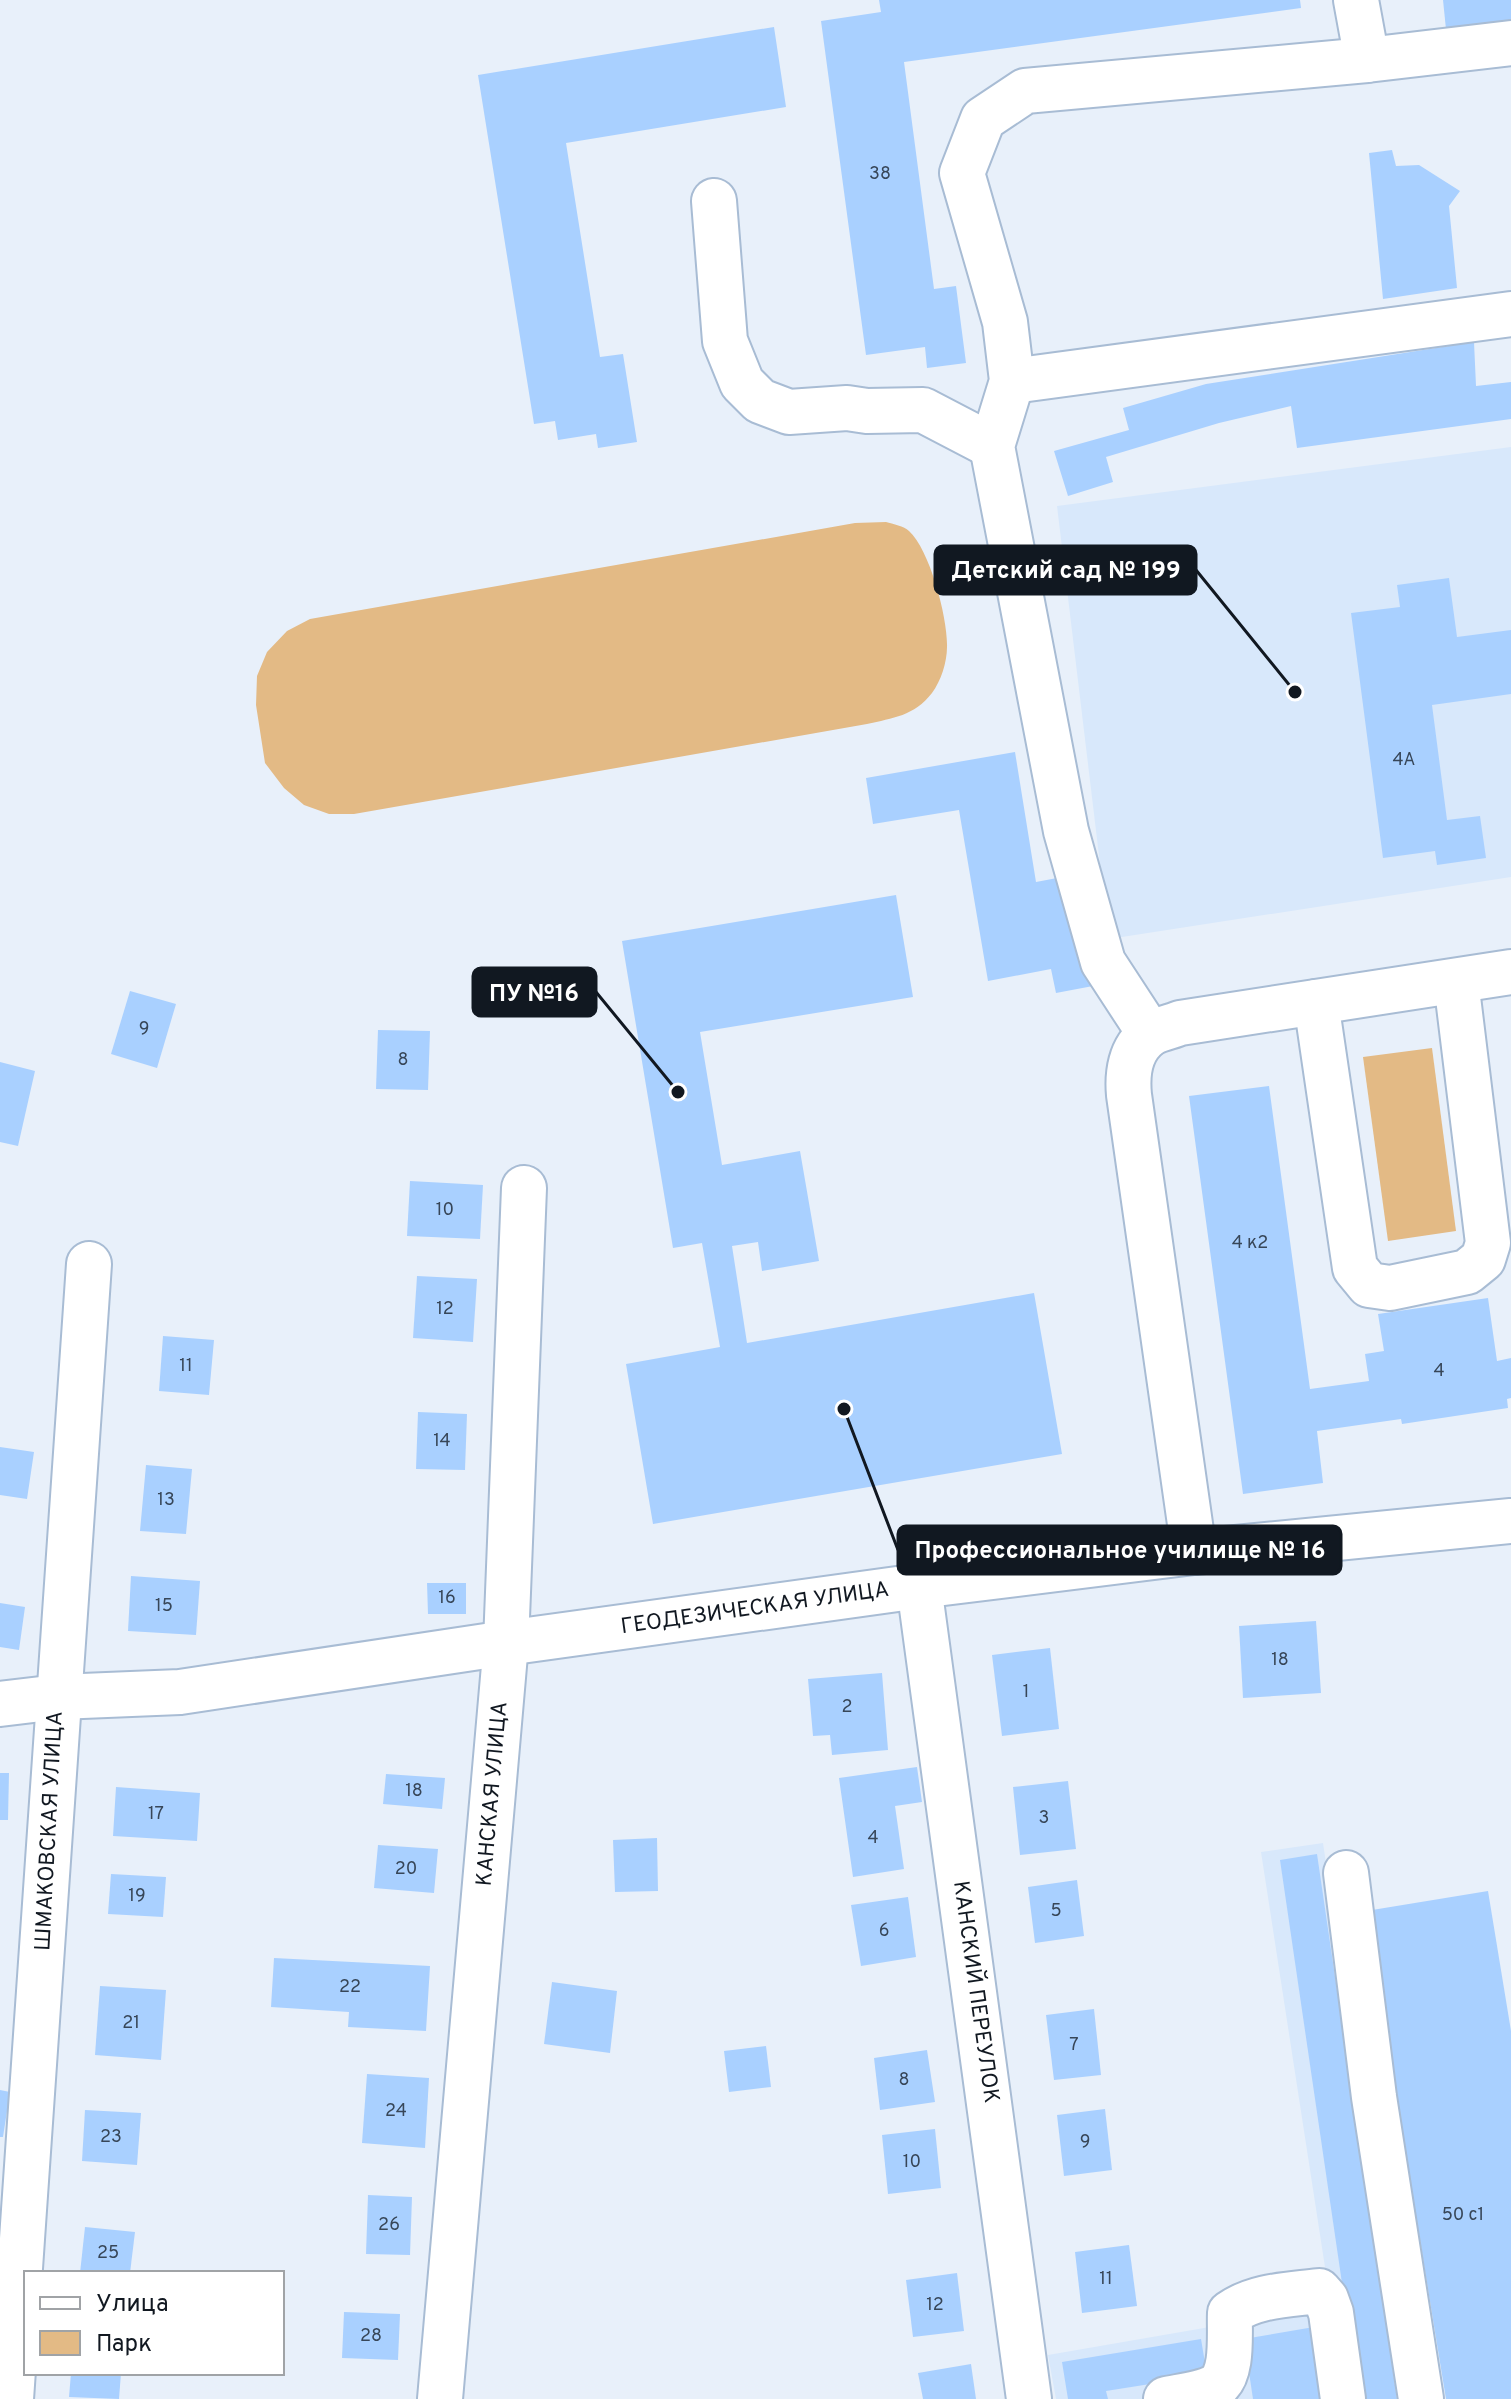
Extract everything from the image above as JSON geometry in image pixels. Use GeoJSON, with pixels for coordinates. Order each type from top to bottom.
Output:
{"type":"FeatureCollection","features":[{"type":"Feature","properties":{"kind":"street"},"geometry":{"type":"LineString","coordinates":[[1356,0],[1367,60]]}},
{"type":"Feature","properties":{"kind":"street"},"geometry":{"type":"LineString","coordinates":[[1150,1034],[1103,962],[1066,831],[992,446],[1012,381],[1005,322],[962,173],[983,119],[1025,91],[1367,60],[1511,43]]}},
{"type":"Feature","properties":{"kind":"street"},"geometry":{"type":"LineString","coordinates":[[714,201],[725,341],[742,383],[760,401],[789,412],[847,408],[867,411],[923,410],[992,446]]}},
{"type":"Feature","properties":{"kind":"street"},"geometry":{"type":"LineString","coordinates":[[1012,381],[1511,314]]}},
{"type":"Feature","properties":{"kind":"street"},"geometry":{"type":"LineString","coordinates":[[1194,1552],[1129,1095],[1128,1076],[1132,1058],[1150,1034],[1180,1023],[1511,972]]}},
{"type":"Feature","properties":{"kind":"street"},"geometry":{"type":"LineString","coordinates":[[1316,1002],[1355,1268],[1369,1285],[1390,1288],[1467,1272],[1483,1259],[1488,1243],[1456,981]]}},
{"type":"Feature","properties":{"kind":"street","name":"КАНСКАЯ УЛИЦА"},"geometry":{"type":"LineString","coordinates":[[440,2399],[506,1643],[524,1188]]}},
{"type":"Feature","properties":{"kind":"street","name":"ШМАКОВСКАЯ УЛИЦА"},"geometry":{"type":"LineString","coordinates":[[11,2399],[39,2028],[58,1697],[89,1264]]}},
{"type":"Feature","properties":{"kind":"street","name":"ГЕОДЕЗИЧЕСКАЯ УЛИЦА"},"geometry":{"type":"LineString","coordinates":[[0,1704],[58,1697],[180,1692],[919,1586],[1194,1552],[1511,1521]]}},
{"type":"Feature","properties":{"kind":"street","name":"КАНСКИЙ ПЕРЕУЛОК"},"geometry":{"type":"LineString","coordinates":[[919,1586],[1029,2399]]}},
{"type":"Feature","properties":{"kind":"street"},"geometry":{"type":"LineString","coordinates":[[1346,1873],[1374,2097],[1421,2399]]}},
{"type":"Feature","properties":{"kind":"street"},"geometry":{"type":"LineString","coordinates":[[1166,2399],[1215,2388],[1221,2381],[1228,2370],[1230,2313],[1243,2304],[1264,2298],[1319,2291],[1331,2313],[1343,2399]]}},
{"type":"Feature","properties":{"kind":"shaded area"},"geometry":{"type":"Polygon","coordinates":[[[1511,447],[1511,877],[1109,939],[1057,506],[1511,447]]]}},
{"type":"Feature","properties":{"kind":"shaded area"},"geometry":{"type":"Polygon","coordinates":[[[1323,1843],[1406,2399],[1056,2399],[1048,2355],[1331,2306],[1261,1852],[1323,1843]]]}},
{"type":"Feature","properties":{"kind":"green space"},"geometry":{"type":"Polygon","coordinates":[[[886,522],[901,526],[917,540],[931,569],[947,635],[945,665],[935,688],[918,707],[902,715],[867,724],[354,814],[329,814],[304,805],[284,788],[265,763],[256,705],[257,676],[267,652],[287,631],[310,619],[855,523],[886,522]]]}},
{"type":"Feature","properties":{"kind":"green space"},"geometry":{"type":"Polygon","coordinates":[[[1432,1048],[1456,1231],[1388,1241],[1363,1057],[1432,1048]]]}},
{"type":"Feature","properties":{"kind":"building"},"geometry":{"type":"Polygon","coordinates":[[[879,0],[1300,0],[1301,8],[904,62],[934,289],[956,286],[966,363],[927,368],[925,347],[866,355],[821,21],[881,12],[879,0]]]}},
{"type":"Feature","properties":{"kind":"building"},"geometry":{"type":"Polygon","coordinates":[[[1443,0],[1511,0],[1511,31],[1447,39],[1443,0]]]}},
{"type":"Feature","properties":{"kind":"building"},"geometry":{"type":"Polygon","coordinates":[[[774,27],[786,107],[566,143],[600,357],[623,354],[637,442],[598,448],[596,434],[558,440],[555,421],[534,424],[478,75],[774,27]]]}},
{"type":"Feature","properties":{"kind":"building"},"geometry":{"type":"Polygon","coordinates":[[[1392,150],[1396,166],[1419,165],[1460,191],[1449,206],[1457,288],[1383,299],[1369,153],[1392,150]]]}},
{"type":"Feature","properties":{"kind":"building"},"geometry":{"type":"Polygon","coordinates":[[[1474,342],[1476,386],[1511,382],[1511,419],[1297,448],[1291,406],[1219,423],[1106,457],[1113,482],[1068,496],[1054,451],[1129,430],[1123,408],[1206,384],[1474,342]]]}},
{"type":"Feature","properties":{"kind":"building"},"geometry":{"type":"Polygon","coordinates":[[[1449,578],[1457,637],[1511,630],[1511,694],[1432,705],[1447,820],[1480,816],[1486,858],[1437,865],[1435,851],[1383,858],[1351,613],[1400,607],[1397,585],[1449,578]]]}},
{"type":"Feature","properties":{"kind":"building"},"geometry":{"type":"Polygon","coordinates":[[[1015,752],[1036,882],[1073,875],[1093,986],[1056,993],[1051,969],[988,981],[959,810],[873,824],[866,778],[1015,752]]]}},
{"type":"Feature","properties":{"kind":"building"},"geometry":{"type":"Polygon","coordinates":[[[896,895],[913,997],[700,1032],[722,1165],[800,1151],[819,1261],[762,1271],[758,1242],[732,1246],[747,1343],[1034,1293],[1062,1454],[653,1524],[626,1364],[720,1347],[702,1243],[673,1248],[622,941],[896,895]]]}},
{"type":"Feature","properties":{"kind":"building"},"geometry":{"type":"Polygon","coordinates":[[[130,991],[176,1004],[157,1068],[111,1054],[130,991]]]}},
{"type":"Feature","properties":{"kind":"building"},"geometry":{"type":"Polygon","coordinates":[[[378,1030],[430,1031],[428,1090],[376,1089],[378,1030]]]}},
{"type":"Feature","properties":{"kind":"building"},"geometry":{"type":"Polygon","coordinates":[[[0,1062],[35,1071],[18,1146],[0,1142],[0,1062]]]}},
{"type":"Feature","properties":{"kind":"building"},"geometry":{"type":"Polygon","coordinates":[[[1269,1086],[1310,1389],[1369,1381],[1365,1354],[1384,1351],[1378,1314],[1488,1298],[1497,1361],[1511,1358],[1511,1398],[1507,1399],[1508,1408],[1402,1424],[1401,1419],[1317,1431],[1323,1483],[1243,1494],[1189,1096],[1269,1086]]]}},
{"type":"Feature","properties":{"kind":"building"},"geometry":{"type":"Polygon","coordinates":[[[410,1181],[483,1185],[480,1239],[407,1236],[410,1181]]]}},
{"type":"Feature","properties":{"kind":"building"},"geometry":{"type":"Polygon","coordinates":[[[417,1276],[477,1279],[473,1342],[413,1338],[417,1276]]]}},
{"type":"Feature","properties":{"kind":"building"},"geometry":{"type":"Polygon","coordinates":[[[163,1336],[214,1340],[209,1395],[159,1391],[163,1336]]]}},
{"type":"Feature","properties":{"kind":"building"},"geometry":{"type":"Polygon","coordinates":[[[418,1412],[467,1414],[465,1470],[416,1469],[418,1412]]]}},
{"type":"Feature","properties":{"kind":"building"},"geometry":{"type":"Polygon","coordinates":[[[0,1447],[34,1452],[27,1499],[0,1495],[0,1447]]]}},
{"type":"Feature","properties":{"kind":"building"},"geometry":{"type":"Polygon","coordinates":[[[146,1465],[192,1469],[186,1534],[140,1531],[146,1465]]]}},
{"type":"Feature","properties":{"kind":"building"},"geometry":{"type":"Polygon","coordinates":[[[131,1576],[200,1581],[196,1635],[128,1631],[131,1576]]]}},
{"type":"Feature","properties":{"kind":"building"},"geometry":{"type":"Polygon","coordinates":[[[427,1583],[466,1583],[466,1614],[428,1614],[427,1583]]]}},
{"type":"Feature","properties":{"kind":"building"},"geometry":{"type":"Polygon","coordinates":[[[0,1603],[25,1607],[19,1650],[0,1647],[0,1603]]]}},
{"type":"Feature","properties":{"kind":"building"},"geometry":{"type":"Polygon","coordinates":[[[1316,1621],[1321,1693],[1243,1698],[1239,1626],[1316,1621]]]}},
{"type":"Feature","properties":{"kind":"building"},"geometry":{"type":"Polygon","coordinates":[[[1050,1648],[1059,1729],[1002,1736],[992,1655],[1050,1648]]]}},
{"type":"Feature","properties":{"kind":"building"},"geometry":{"type":"Polygon","coordinates":[[[882,1673],[888,1750],[832,1755],[830,1735],[813,1736],[808,1679],[882,1673]]]}},
{"type":"Feature","properties":{"kind":"building"},"geometry":{"type":"Polygon","coordinates":[[[917,1767],[922,1802],[895,1806],[904,1869],[853,1877],[839,1778],[917,1767]]]}},
{"type":"Feature","properties":{"kind":"building"},"geometry":{"type":"Polygon","coordinates":[[[0,1773],[9,1773],[8,1820],[0,1820],[0,1773]]]}},
{"type":"Feature","properties":{"kind":"building"},"geometry":{"type":"Polygon","coordinates":[[[386,1774],[445,1778],[442,1809],[383,1804],[386,1774]]]}},
{"type":"Feature","properties":{"kind":"building"},"geometry":{"type":"Polygon","coordinates":[[[1068,1781],[1076,1849],[1020,1855],[1013,1787],[1068,1781]]]}},
{"type":"Feature","properties":{"kind":"building"},"geometry":{"type":"Polygon","coordinates":[[[116,1787],[200,1793],[197,1841],[113,1836],[116,1787]]]}},
{"type":"Feature","properties":{"kind":"building"},"geometry":{"type":"Polygon","coordinates":[[[657,1838],[658,1891],[615,1892],[613,1840],[657,1838]]]}},
{"type":"Feature","properties":{"kind":"building"},"geometry":{"type":"Polygon","coordinates":[[[378,1845],[438,1849],[434,1893],[374,1888],[378,1845]]]}},
{"type":"Feature","properties":{"kind":"building"},"geometry":{"type":"Polygon","coordinates":[[[1317,1854],[1397,2399],[1359,2399],[1280,1860],[1317,1854]]]}},
{"type":"Feature","properties":{"kind":"building"},"geometry":{"type":"Polygon","coordinates":[[[111,1874],[166,1877],[163,1917],[108,1914],[111,1874]]]}},
{"type":"Feature","properties":{"kind":"building"},"geometry":{"type":"Polygon","coordinates":[[[1077,1880],[1084,1936],[1035,1943],[1028,1887],[1077,1880]]]}},
{"type":"Feature","properties":{"kind":"building"},"geometry":{"type":"Polygon","coordinates":[[[1488,1891],[1511,2031],[1511,2399],[1446,2399],[1366,1911],[1488,1891]]]}},
{"type":"Feature","properties":{"kind":"building"},"geometry":{"type":"Polygon","coordinates":[[[908,1897],[916,1957],[861,1966],[851,1905],[908,1897]]]}},
{"type":"Feature","properties":{"kind":"building"},"geometry":{"type":"Polygon","coordinates":[[[274,1958],[430,1966],[426,2031],[348,2027],[349,2012],[271,2007],[274,1958]]]}},
{"type":"Feature","properties":{"kind":"building"},"geometry":{"type":"Polygon","coordinates":[[[552,1982],[617,1991],[610,2053],[544,2044],[552,1982]]]}},
{"type":"Feature","properties":{"kind":"building"},"geometry":{"type":"Polygon","coordinates":[[[100,1986],[166,1990],[161,2060],[95,2055],[100,1986]]]}},
{"type":"Feature","properties":{"kind":"building"},"geometry":{"type":"Polygon","coordinates":[[[1094,2009],[1101,2075],[1054,2080],[1046,2015],[1094,2009]]]}},
{"type":"Feature","properties":{"kind":"building"},"geometry":{"type":"Polygon","coordinates":[[[766,2046],[771,2087],[729,2092],[724,2051],[766,2046]]]}},
{"type":"Feature","properties":{"kind":"building"},"geometry":{"type":"Polygon","coordinates":[[[927,2050],[935,2102],[880,2110],[874,2058],[927,2050]]]}},
{"type":"Feature","properties":{"kind":"building"},"geometry":{"type":"Polygon","coordinates":[[[367,2074],[429,2078],[425,2148],[362,2143],[367,2074]]]}},
{"type":"Feature","properties":{"kind":"building"},"geometry":{"type":"Polygon","coordinates":[[[0,2090],[10,2092],[3,2137],[0,2137],[0,2090]]]}},
{"type":"Feature","properties":{"kind":"building"},"geometry":{"type":"Polygon","coordinates":[[[1105,2109],[1112,2170],[1064,2176],[1057,2115],[1105,2109]]]}},
{"type":"Feature","properties":{"kind":"building"},"geometry":{"type":"Polygon","coordinates":[[[85,2110],[141,2113],[137,2165],[82,2161],[85,2110]]]}},
{"type":"Feature","properties":{"kind":"building"},"geometry":{"type":"Polygon","coordinates":[[[935,2129],[941,2188],[888,2194],[882,2135],[935,2129]]]}},
{"type":"Feature","properties":{"kind":"building"},"geometry":{"type":"Polygon","coordinates":[[[368,2195],[412,2197],[410,2255],[366,2254],[368,2195]]]}},
{"type":"Feature","properties":{"kind":"building"},"geometry":{"type":"Polygon","coordinates":[[[85,2227],[135,2232],[130,2271],[80,2271],[85,2227]]]}},
{"type":"Feature","properties":{"kind":"building"},"geometry":{"type":"Polygon","coordinates":[[[1129,2245],[1137,2306],[1082,2313],[1075,2252],[1129,2245]]]}},
{"type":"Feature","properties":{"kind":"building"},"geometry":{"type":"Polygon","coordinates":[[[957,2273],[964,2331],[913,2337],[906,2280],[957,2273]]]}},
{"type":"Feature","properties":{"kind":"building"},"geometry":{"type":"Polygon","coordinates":[[[344,2312],[400,2314],[398,2360],[342,2358],[344,2312]]]}},
{"type":"Feature","properties":{"kind":"building"},"geometry":{"type":"Polygon","coordinates":[[[1314,2327],[1325,2399],[1253,2399],[1244,2339],[1314,2327]]]}},
{"type":"Feature","properties":{"kind":"building"},"geometry":{"type":"Polygon","coordinates":[[[1201,2339],[1207,2375],[1106,2391],[1108,2399],[1068,2399],[1062,2362],[1201,2339]]]}},
{"type":"Feature","properties":{"kind":"building"},"geometry":{"type":"Polygon","coordinates":[[[971,2364],[976,2399],[923,2399],[918,2373],[971,2364]]]}},
{"type":"Feature","properties":{"kind":"building"},"geometry":{"type":"Polygon","coordinates":[[[71,2375],[121,2375],[119,2399],[69,2397],[71,2375]]]}},
{"type":"Feature","properties":{"kind":"place","name":"Детский сад № 199"},"geometry":{"type":"Point","coordinates":[1295,692]}},
{"type":"Feature","properties":{"kind":"place","name":"ПУ №16"},"geometry":{"type":"Point","coordinates":[678,1092]}},
{"type":"Feature","properties":{"kind":"place","name":"Профессиональное училище № 16"},"geometry":{"type":"Point","coordinates":[844,1409]}}]}
